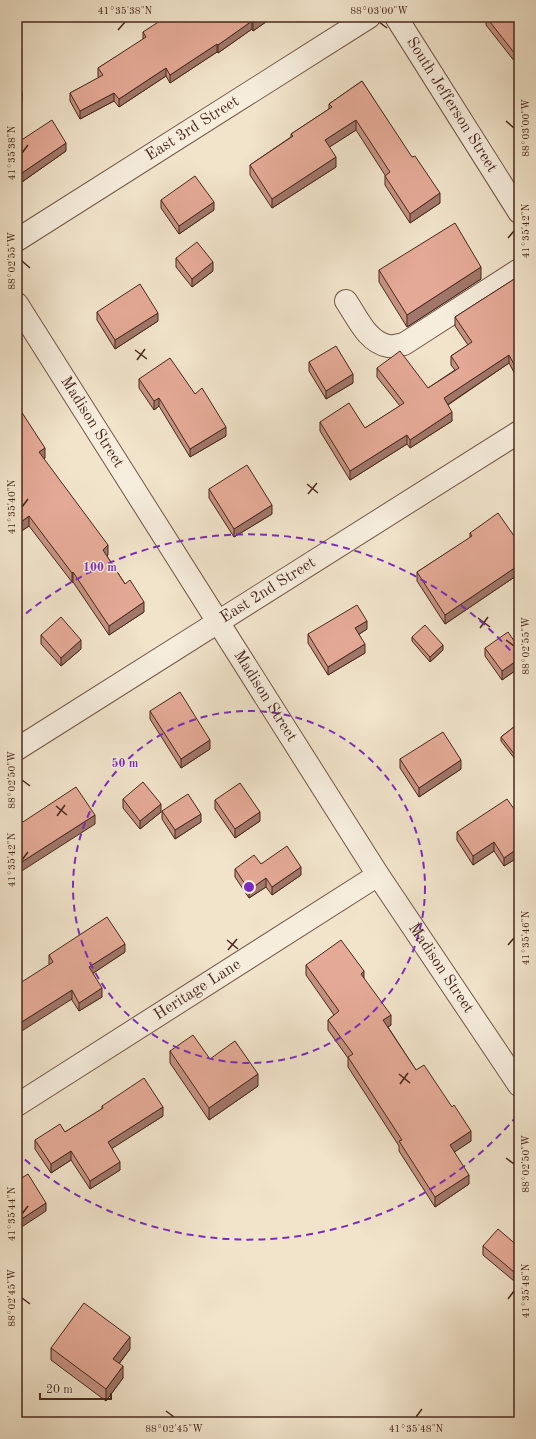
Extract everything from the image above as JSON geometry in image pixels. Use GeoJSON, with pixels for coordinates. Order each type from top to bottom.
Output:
{"type":"FeatureCollection","features":[{"type":"Feature","properties":{"kind":"street","name":"East 3rd Street"},"geometry":{"type":"LineString","coordinates":[[17,240],[369,17]]}},
{"type":"Feature","properties":{"kind":"street","name":"South Jefferson Street"},"geometry":{"type":"LineString","coordinates":[[396,17],[519,212]]}},
{"type":"Feature","properties":{"kind":"street"},"geometry":{"type":"LineString","coordinates":[[346,301],[365,330],[375,342],[390,347],[404,344],[519,270]]}},
{"type":"Feature","properties":{"kind":"street","name":"Madison Street"},"geometry":{"type":"LineString","coordinates":[[17,304],[378,875],[519,1086]]}},
{"type":"Feature","properties":{"kind":"street","name":"East 2nd Street"},"geometry":{"type":"LineString","coordinates":[[17,749],[519,432]]}},
{"type":"Feature","properties":{"kind":"street","name":"Heritage Lane"},"geometry":{"type":"LineString","coordinates":[[17,1105],[378,875]]}},
{"type":"Feature","properties":{"kind":"building"},"geometry":{"type":"Polygon","coordinates":[[[166,17],[173,17],[175,21],[181,17],[261,17],[253,22],[252,21],[218,45],[217,44],[170,75],[166,68],[119,99],[114,93],[80,111],[70,93],[103,75],[98,68],[146,37],[143,32],[166,17]]]}},
{"type":"Feature","properties":{"kind":"building"},"geometry":{"type":"Polygon","coordinates":[[[486,17],[519,17],[519,59],[486,17]]]}},
{"type":"Feature","properties":{"kind":"building"},"geometry":{"type":"Polygon","coordinates":[[[362,81],[412,157],[415,156],[440,193],[410,214],[385,176],[390,172],[356,120],[325,140],[336,157],[272,199],[250,165],[293,136],[291,134],[332,107],[329,104],[362,81]]]}},
{"type":"Feature","properties":{"kind":"building"},"geometry":{"type":"Polygon","coordinates":[[[17,85],[22,92],[17,95],[17,85]]]}},
{"type":"Feature","properties":{"kind":"building"},"geometry":{"type":"Polygon","coordinates":[[[52,120],[66,143],[19,175],[17,173],[17,143],[52,120]]]}},
{"type":"Feature","properties":{"kind":"building"},"geometry":{"type":"Polygon","coordinates":[[[195,176],[214,202],[179,226],[161,200],[195,176]]]}},
{"type":"Feature","properties":{"kind":"building"},"geometry":{"type":"Polygon","coordinates":[[[455,223],[481,267],[407,315],[379,270],[455,223]]]}},
{"type":"Feature","properties":{"kind":"building"},"geometry":{"type":"Polygon","coordinates":[[[197,242],[213,262],[192,279],[176,258],[197,242]]]}},
{"type":"Feature","properties":{"kind":"building"},"geometry":{"type":"Polygon","coordinates":[[[519,276],[519,366],[516,368],[509,355],[444,398],[452,412],[410,440],[407,435],[350,471],[320,422],[349,403],[365,428],[404,403],[377,368],[400,351],[428,388],[459,368],[451,356],[472,342],[455,317],[519,276]]]}},
{"type":"Feature","properties":{"kind":"building"},"geometry":{"type":"Polygon","coordinates":[[[140,284],[158,313],[115,340],[97,312],[140,284]]]}},
{"type":"Feature","properties":{"kind":"building"},"geometry":{"type":"Polygon","coordinates":[[[336,346],[353,374],[326,391],[309,362],[336,346]]]}},
{"type":"Feature","properties":{"kind":"building"},"geometry":{"type":"Polygon","coordinates":[[[170,358],[195,394],[202,388],[226,427],[190,449],[159,398],[154,401],[139,379],[170,358]]]}},
{"type":"Feature","properties":{"kind":"building"},"geometry":{"type":"Polygon","coordinates":[[[17,405],[45,448],[39,452],[108,545],[103,550],[125,584],[130,580],[144,602],[109,626],[73,572],[72,573],[29,516],[17,525],[17,405]]]}},
{"type":"Feature","properties":{"kind":"building"},"geometry":{"type":"Polygon","coordinates":[[[247,465],[272,505],[234,529],[209,489],[247,465]]]}},
{"type":"Feature","properties":{"kind":"building"},"geometry":{"type":"Polygon","coordinates":[[[498,513],[519,543],[519,565],[445,615],[417,572],[472,536],[470,533],[498,513]]]}},
{"type":"Feature","properties":{"kind":"building"},"geometry":{"type":"Polygon","coordinates":[[[357,605],[367,621],[355,628],[365,644],[328,667],[308,634],[357,605]]]}},
{"type":"Feature","properties":{"kind":"building"},"geometry":{"type":"Polygon","coordinates":[[[61,617],[81,640],[61,658],[41,635],[61,617]]]}},
{"type":"Feature","properties":{"kind":"building"},"geometry":{"type":"Polygon","coordinates":[[[425,625],[443,645],[430,657],[412,637],[425,625]]]}},
{"type":"Feature","properties":{"kind":"building"},"geometry":{"type":"Polygon","coordinates":[[[508,632],[519,648],[519,659],[502,671],[485,648],[508,632]]]}},
{"type":"Feature","properties":{"kind":"building"},"geometry":{"type":"Polygon","coordinates":[[[180,692],[210,740],[181,759],[150,711],[180,692]]]}},
{"type":"Feature","properties":{"kind":"building"},"geometry":{"type":"Polygon","coordinates":[[[519,723],[519,752],[515,755],[501,737],[519,723]]]}},
{"type":"Feature","properties":{"kind":"building"},"geometry":{"type":"Polygon","coordinates":[[[443,732],[461,760],[419,788],[400,759],[443,732]]]}},
{"type":"Feature","properties":{"kind":"building"},"geometry":{"type":"Polygon","coordinates":[[[143,782],[161,804],[140,821],[123,799],[143,782]]]}},
{"type":"Feature","properties":{"kind":"building"},"geometry":{"type":"Polygon","coordinates":[[[240,783],[260,812],[235,829],[215,800],[240,783]]]}},
{"type":"Feature","properties":{"kind":"building"},"geometry":{"type":"Polygon","coordinates":[[[76,787],[95,815],[17,865],[17,825],[76,787]]]}},
{"type":"Feature","properties":{"kind":"building"},"geometry":{"type":"Polygon","coordinates":[[[188,794],[201,814],[175,830],[162,811],[188,794]]]}},
{"type":"Feature","properties":{"kind":"building"},"geometry":{"type":"Polygon","coordinates":[[[507,799],[519,816],[519,851],[517,849],[504,858],[494,842],[473,856],[457,832],[507,799]]]}},
{"type":"Feature","properties":{"kind":"building"},"geometry":{"type":"Polygon","coordinates":[[[287,846],[301,867],[272,887],[266,878],[249,890],[235,869],[254,855],[261,864],[287,846]]]}},
{"type":"Feature","properties":{"kind":"building"},"geometry":{"type":"Polygon","coordinates":[[[107,917],[125,944],[89,967],[102,988],[79,1003],[72,990],[17,1025],[17,985],[53,962],[49,955],[107,917]]]}},
{"type":"Feature","properties":{"kind":"building"},"geometry":{"type":"Polygon","coordinates":[[[341,940],[364,971],[361,974],[391,1015],[383,1020],[416,1070],[424,1065],[452,1107],[454,1105],[471,1131],[450,1145],[469,1175],[435,1197],[399,1141],[402,1140],[348,1057],[353,1054],[328,1020],[339,1011],[306,965],[341,940]]]}},
{"type":"Feature","properties":{"kind":"building"},"geometry":{"type":"Polygon","coordinates":[[[193,1035],[210,1059],[235,1041],[258,1074],[209,1108],[170,1051],[193,1035]]]}},
{"type":"Feature","properties":{"kind":"building"},"geometry":{"type":"Polygon","coordinates":[[[144,1078],[163,1107],[108,1142],[120,1162],[90,1181],[71,1151],[51,1164],[35,1140],[60,1124],[65,1132],[103,1108],[102,1106],[144,1078]]]}},
{"type":"Feature","properties":{"kind":"building"},"geometry":{"type":"Polygon","coordinates":[[[28,1174],[46,1203],[17,1222],[17,1181],[28,1174]]]}},
{"type":"Feature","properties":{"kind":"building"},"geometry":{"type":"Polygon","coordinates":[[[498,1229],[519,1247],[519,1267],[514,1272],[483,1246],[498,1229]]]}},
{"type":"Feature","properties":{"kind":"building"},"geometry":{"type":"Polygon","coordinates":[[[84,1303],[130,1337],[113,1359],[123,1366],[106,1389],[51,1348],[84,1303]]]}}]}
